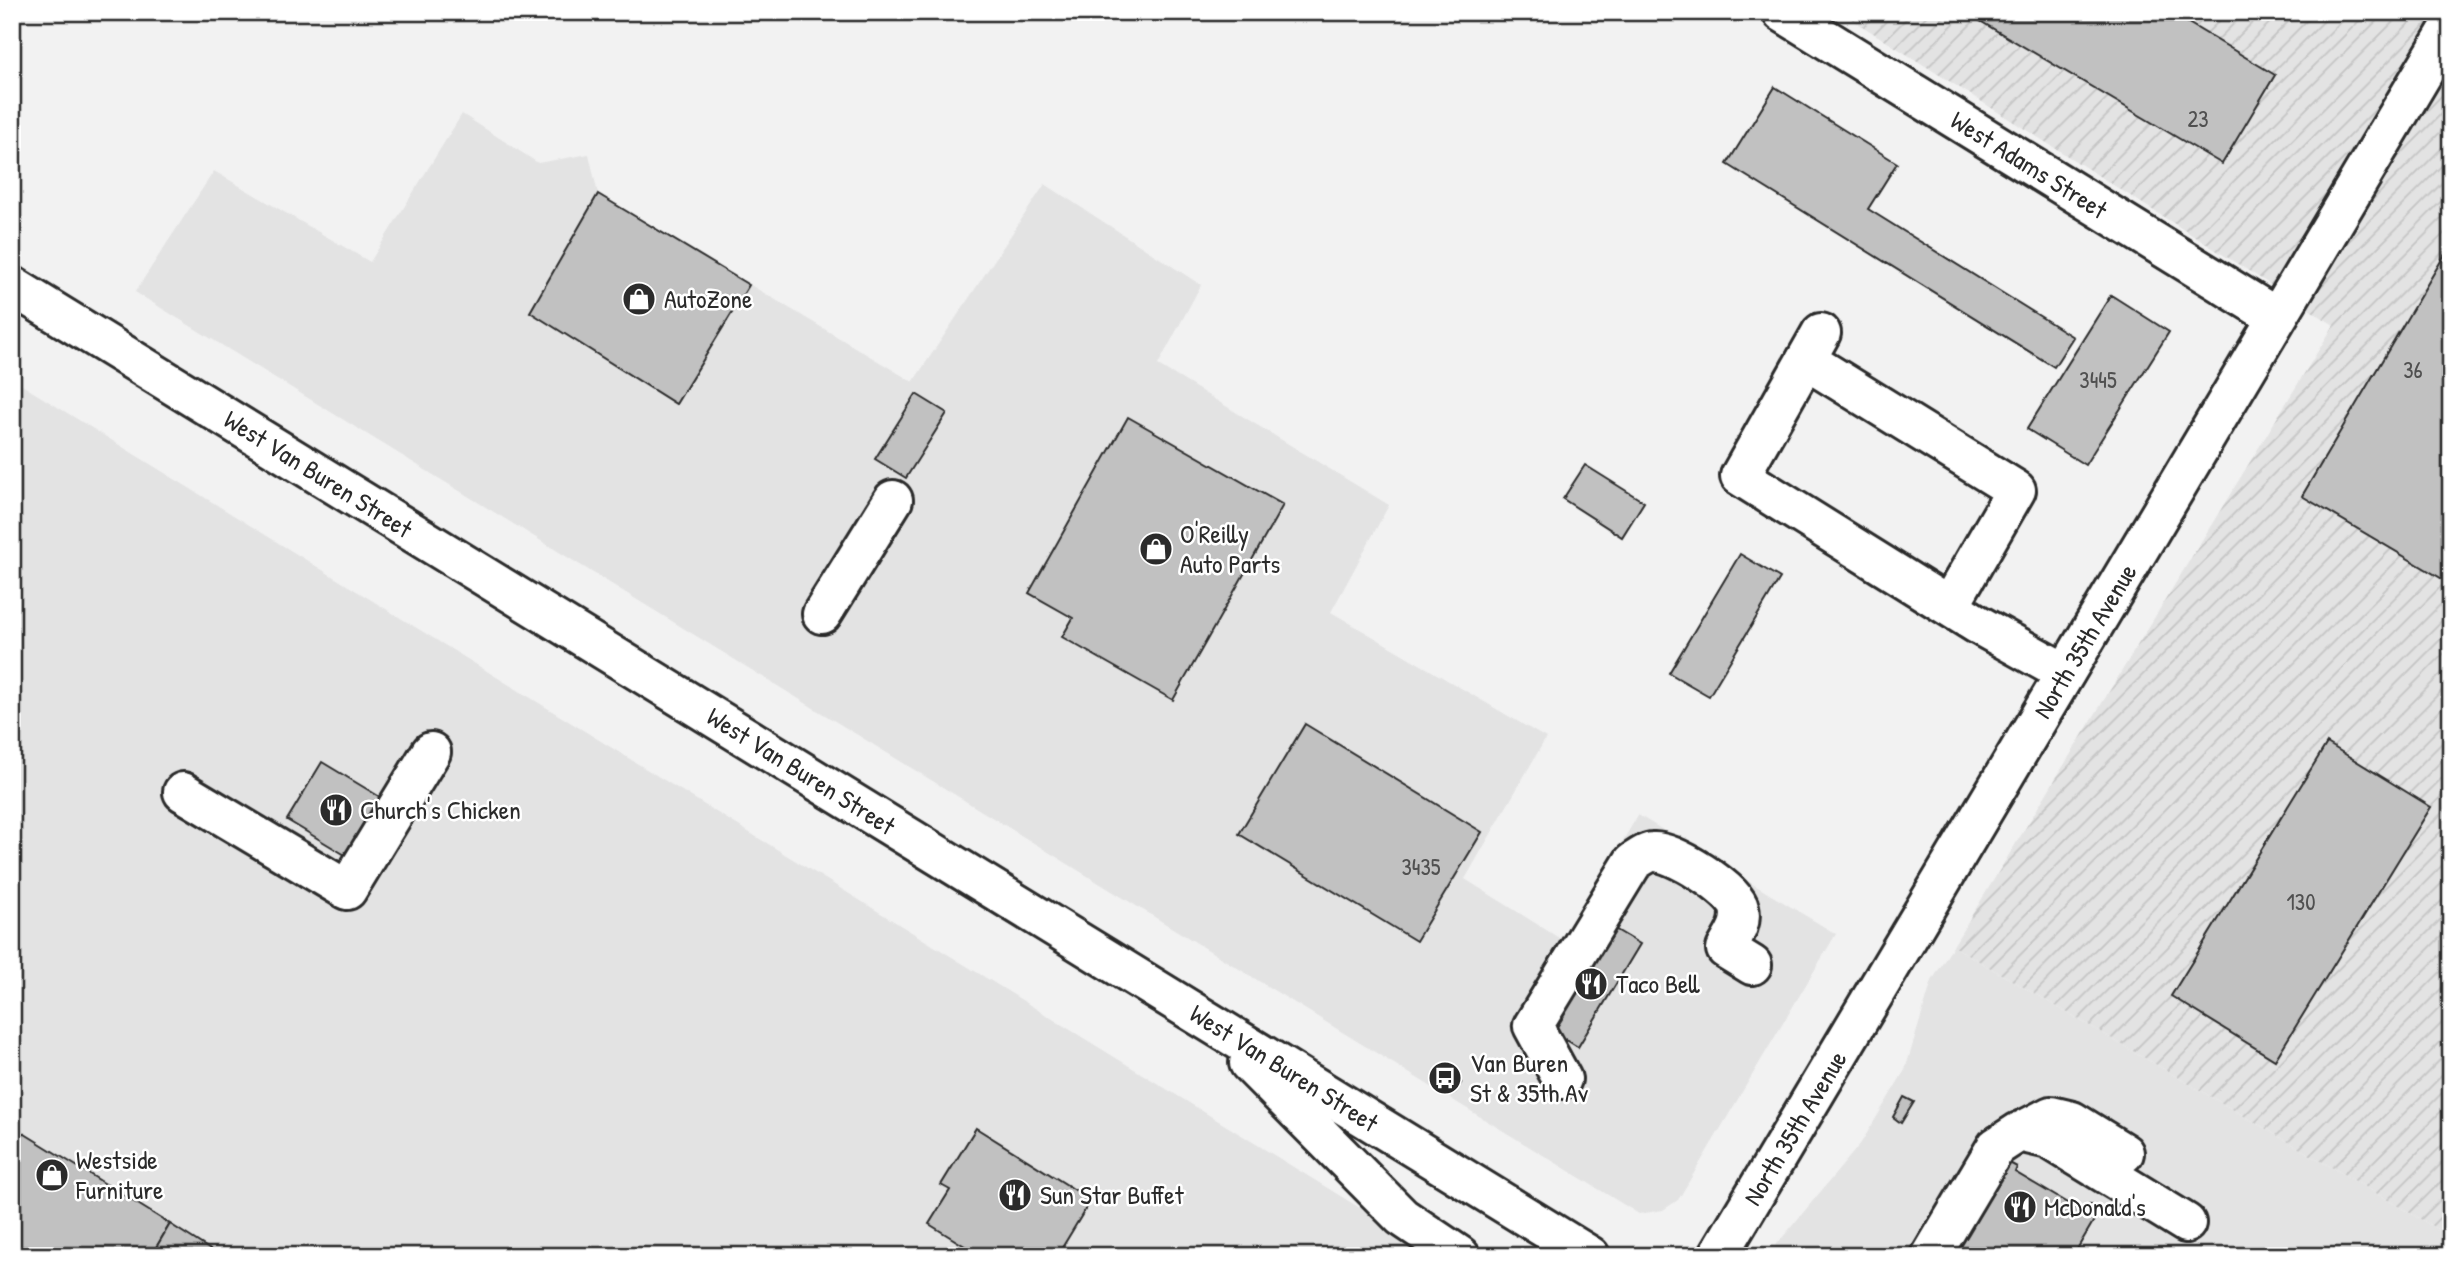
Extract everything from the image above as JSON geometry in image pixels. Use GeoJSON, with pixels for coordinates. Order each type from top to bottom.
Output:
{"type":"FeatureCollection","features":[{"type":"Feature","properties":{"kind":"main road","name":"West Adams Street"},"geometry":{"type":"LineString","coordinates":[[1782,12],[2276,317]]}},
{"type":"Feature","properties":{"kind":"main road","name":"North 35th Avenue"},"geometry":{"type":"LineString","coordinates":[[1718,1256],[2451,26]]}},
{"type":"Feature","properties":{"kind":"main road","name":"West Van Buren Street"},"geometry":{"type":"LineString","coordinates":[[12,286],[1590,1256]]}},
{"type":"Feature","properties":{"kind":"main road"},"geometry":{"type":"LineString","coordinates":[[1949,606],[2016,490],[1813,346],[1740,475],[1949,606],[2065,673]]}},
{"type":"Feature","properties":{"kind":"main road"},"geometry":{"type":"LineString","coordinates":[[822,614],[893,500]]}},
{"type":"Feature","properties":{"kind":"main road"},"geometry":{"type":"LineString","coordinates":[[183,792],[347,890],[430,752]]}},
{"type":"Feature","properties":{"kind":"main road"},"geometry":{"type":"LineString","coordinates":[[1562,1079],[1533,1026],[1633,862],[1653,852],[1674,856],[1724,888],[1739,907],[1739,957]]}},
{"type":"Feature","properties":{"kind":"main road"},"geometry":{"type":"LineString","coordinates":[[1206,1019],[1402,1217],[1460,1256]]}},
{"type":"Feature","properties":{"kind":"main road"},"geometry":{"type":"LineString","coordinates":[[1931,1256],[1996,1147],[2019,1132],[2049,1139],[2193,1212]]}},
{"type":"Feature","properties":{"kind":"shaded area"},"geometry":{"type":"Polygon","coordinates":[[[1840,12],[2451,12],[2451,1237],[1953,946],[2334,325],[1840,12]]]}},
{"type":"Feature","properties":{"kind":"shaded area"},"geometry":{"type":"Polygon","coordinates":[[[462,114],[538,163],[589,154],[598,194],[913,382],[1045,184],[1201,285],[1158,365],[1389,505],[1331,612],[1546,738],[1465,879],[1564,941],[1638,815],[1836,934],[1678,1200],[1663,1210],[1639,1214],[135,292],[214,171],[370,262],[462,114]]]}},
{"type":"Feature","properties":{"kind":"shaded area"},"geometry":{"type":"Polygon","coordinates":[[[12,379],[1438,1256],[12,1256],[12,379]]]}},
{"type":"Feature","properties":{"kind":"shaded area"},"geometry":{"type":"Polygon","coordinates":[[[1953,946],[2451,1237],[2451,1256],[1767,1256],[1861,1143],[1905,1070],[1932,981],[1953,946]]]}},
{"type":"Feature","properties":{"kind":"building"},"geometry":{"type":"Polygon","coordinates":[[[1965,12],[2170,12],[2275,75],[2222,164],[1965,12]]]}},
{"type":"Feature","properties":{"kind":"building"},"geometry":{"type":"Polygon","coordinates":[[[1775,87],[1897,163],[1868,209],[2073,337],[2054,367],[1727,164],[1775,87]]]}},
{"type":"Feature","properties":{"kind":"building","name":"AutoZone"},"geometry":{"type":"Polygon","coordinates":[[[598,194],[749,285],[676,404],[530,312],[598,194]]]}},
{"type":"Feature","properties":{"kind":"building"},"geometry":{"type":"Polygon","coordinates":[[[2451,244],[2451,584],[2302,496],[2451,244]]]}},
{"type":"Feature","properties":{"kind":"building"},"geometry":{"type":"Polygon","coordinates":[[[2111,295],[2169,332],[2085,465],[2027,429],[2111,295]]]}},
{"type":"Feature","properties":{"kind":"building"},"geometry":{"type":"Polygon","coordinates":[[[916,394],[947,413],[906,478],[875,459],[916,394]]]}},
{"type":"Feature","properties":{"kind":"building","name":"O'Reilly Auto Parts"},"geometry":{"type":"Polygon","coordinates":[[[1128,417],[1283,505],[1173,700],[1062,637],[1073,618],[1029,593],[1128,417]]]}},
{"type":"Feature","properties":{"kind":"building"},"geometry":{"type":"Polygon","coordinates":[[[1585,465],[1644,502],[1622,537],[1563,499],[1585,465]]]}},
{"type":"Feature","properties":{"kind":"building"},"geometry":{"type":"Polygon","coordinates":[[[1740,554],[1780,578],[1709,696],[1669,673],[1740,554]]]}},
{"type":"Feature","properties":{"kind":"building"},"geometry":{"type":"Polygon","coordinates":[[[1305,724],[1482,832],[1416,941],[1239,834],[1305,724]]]}},
{"type":"Feature","properties":{"kind":"building"},"geometry":{"type":"Polygon","coordinates":[[[2327,743],[2431,807],[2275,1060],[2171,996],[2327,743]]]}},
{"type":"Feature","properties":{"kind":"building","name":"Church's Chicken"},"geometry":{"type":"Polygon","coordinates":[[[322,762],[385,800],[350,858],[287,820],[322,762]]]}},
{"type":"Feature","properties":{"kind":"building","name":"Taco Bell"},"geometry":{"type":"Polygon","coordinates":[[[1603,922],[1640,944],[1578,1047],[1542,1025],[1603,922]]]}},
{"type":"Feature","properties":{"kind":"building"},"geometry":{"type":"Polygon","coordinates":[[[1441,1072],[1461,1083],[1455,1092],[1436,1081],[1441,1072]]]}},
{"type":"Feature","properties":{"kind":"building"},"geometry":{"type":"Polygon","coordinates":[[[1904,1097],[1914,1102],[1901,1123],[1893,1117],[1904,1097]]]}},
{"type":"Feature","properties":{"kind":"building","name":"Westside Furniture"},"geometry":{"type":"Polygon","coordinates":[[[12,1126],[170,1224],[151,1256],[12,1256],[12,1126]]]}},
{"type":"Feature","properties":{"kind":"building","name":"Sun Star Buffet"},"geometry":{"type":"Polygon","coordinates":[[[976,1128],[1091,1200],[1057,1256],[981,1256],[929,1224],[950,1190],[941,1185],[976,1128]]]}},
{"type":"Feature","properties":{"kind":"building","name":"McDonald's"},"geometry":{"type":"Polygon","coordinates":[[[2004,1160],[2017,1167],[2015,1172],[2084,1213],[2090,1204],[2100,1210],[2073,1256],[1945,1256],[2004,1160]]]}},
{"type":"Feature","properties":{"kind":"building"},"geometry":{"type":"Polygon","coordinates":[[[170,1224],[220,1256],[151,1256],[170,1224]]]}},
{"type":"Feature","properties":{"kind":"place","name":"AutoZone"},"geometry":{"type":"Point","coordinates":[639,299]}},
{"type":"Feature","properties":{"kind":"place","name":"O'Reilly Auto Parts"},"geometry":{"type":"Point","coordinates":[1156,549]}},
{"type":"Feature","properties":{"kind":"place","name":"Church's Chicken"},"geometry":{"type":"Point","coordinates":[336,810]}},
{"type":"Feature","properties":{"kind":"place","name":"Taco Bell"},"geometry":{"type":"Point","coordinates":[1591,984]}},
{"type":"Feature","properties":{"kind":"place","name":"Van Buren St & 35th Av"},"geometry":{"type":"Point","coordinates":[1445,1078]}},
{"type":"Feature","properties":{"kind":"place","name":"Westside Furniture"},"geometry":{"type":"Point","coordinates":[52,1175]}},
{"type":"Feature","properties":{"kind":"place","name":"Sun Star Buffet"},"geometry":{"type":"Point","coordinates":[1015,1195]}},
{"type":"Feature","properties":{"kind":"place","name":"McDonald's"},"geometry":{"type":"Point","coordinates":[2020,1207]}}]}
